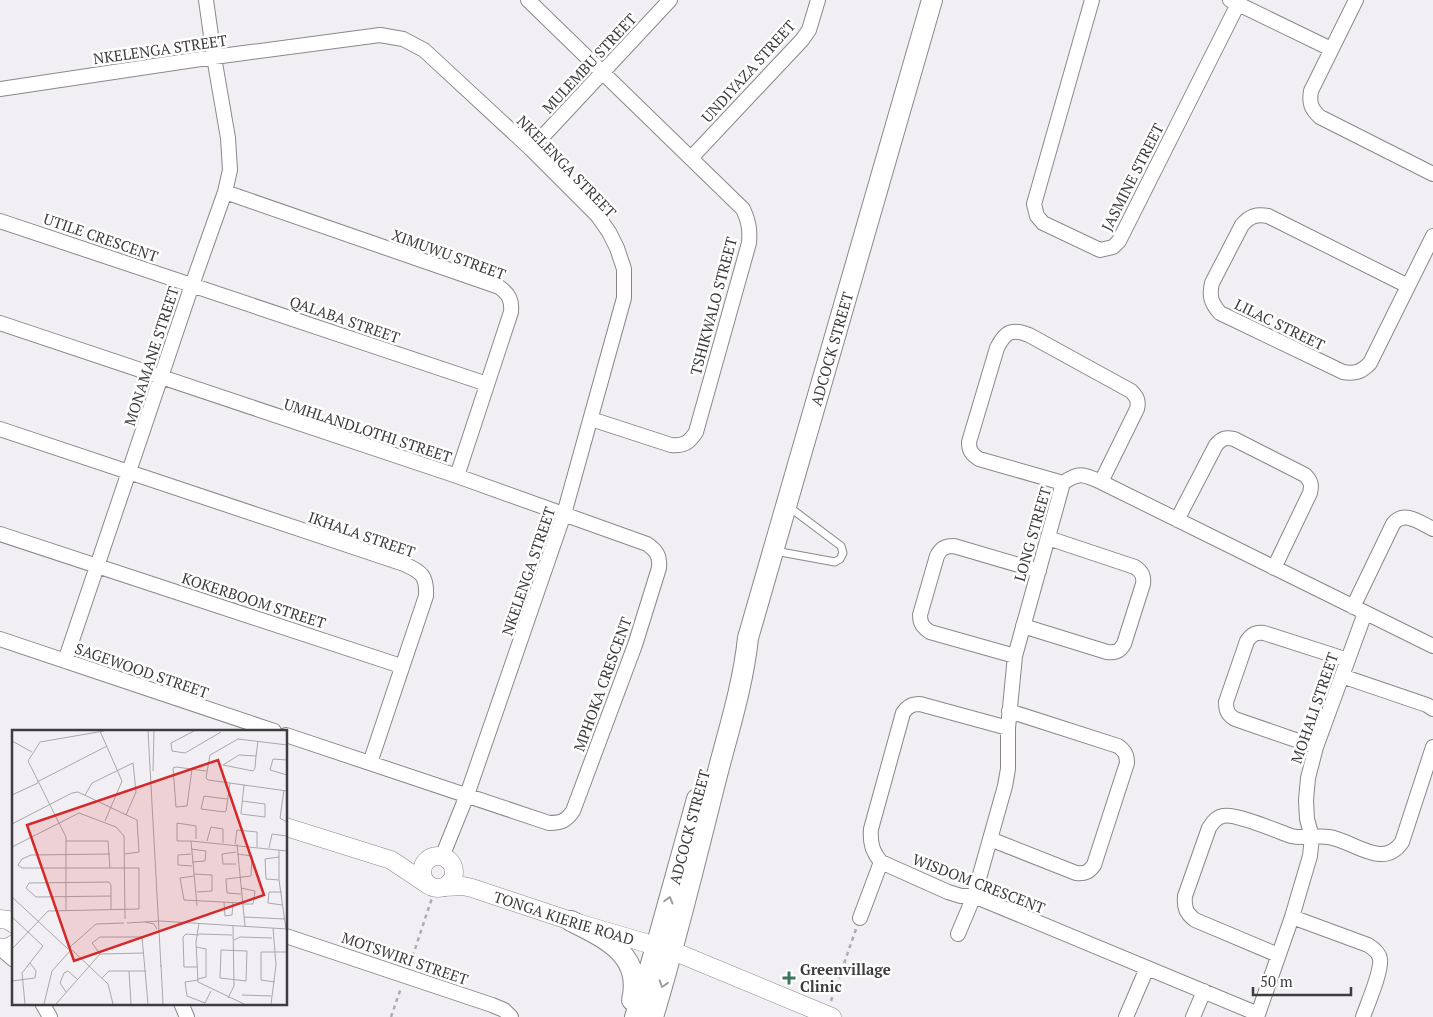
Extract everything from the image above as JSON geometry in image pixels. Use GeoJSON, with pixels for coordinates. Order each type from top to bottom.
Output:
{"type":"FeatureCollection","features":[{"type":"Feature","properties":{"kind":"main road","name":"ADCOCK STREET"},"geometry":{"type":"LineString","coordinates":[[653,1017],[665,949],[729,733],[746,656],[748,638],[932,0]]}},
{"type":"Feature","properties":{"kind":"main road","name":"ADCOCK STREET"},"geometry":{"type":"LineString","coordinates":[[916,58],[940,0]]}},
{"type":"Feature","properties":{"kind":"main road"},"geometry":{"type":"LineString","coordinates":[[571,921],[606,938],[625,958],[633,975],[635,985],[628,1017]]}},
{"type":"Feature","properties":{"kind":"main road","name":"ADCOCK STREET"},"geometry":{"type":"LineString","coordinates":[[635,1017],[665,949]]}},
{"type":"Feature","properties":{"kind":"street"},"geometry":{"type":"LineString","coordinates":[[206,0],[214,57]]}},
{"type":"Feature","properties":{"kind":"street","name":"TSHIKWALO STREET"},"geometry":{"type":"LineString","coordinates":[[528,0],[743,210],[750,230],[749,243],[696,432],[690,441],[681,446],[671,445],[591,419]]}},
{"type":"Feature","properties":{"kind":"street","name":"MULEMBU STREET"},"geometry":{"type":"LineString","coordinates":[[531,149],[670,0]]}},
{"type":"Feature","properties":{"kind":"street","name":"UNDIYAZA STREET"},"geometry":{"type":"LineString","coordinates":[[691,158],[802,40],[809,30],[818,0]]}},
{"type":"Feature","properties":{"kind":"street","name":"JASMINE STREET"},"geometry":{"type":"LineString","coordinates":[[1092,0],[1034,204],[1037,216],[1043,223],[1100,250],[1113,247],[1119,241],[1234,2],[1331,49]]}},
{"type":"Feature","properties":{"kind":"street"},"geometry":{"type":"LineString","coordinates":[[1356,0],[1311,91],[1310,101],[1313,110],[1320,117],[1433,174]]}},
{"type":"Feature","properties":{"kind":"street","name":"NKELENGA STREET"},"geometry":{"type":"LineString","coordinates":[[0,89],[214,57],[380,35],[403,39],[424,50],[531,149],[597,215],[609,232],[624,269],[624,298],[564,514],[443,861]]}},
{"type":"Feature","properties":{"kind":"street","name":"MONAMANE STREET"},"geometry":{"type":"LineString","coordinates":[[65,661],[225,192],[230,170],[230,155],[214,57]]}},
{"type":"Feature","properties":{"kind":"street","name":"XIMUWU STREET"},"geometry":{"type":"LineString","coordinates":[[225,192],[499,287],[507,293],[512,302],[511,312],[457,476]]}},
{"type":"Feature","properties":{"kind":"street","name":"LILAC STREET"},"geometry":{"type":"LineString","coordinates":[[1408,286],[1268,216],[1258,214],[1248,217],[1242,225],[1212,283],[1210,291],[1214,306],[1220,313],[1343,372],[1353,374],[1363,371],[1370,363],[1433,236]]}},
{"type":"Feature","properties":{"kind":"street","name":"UTILE CRESCENT"},"geometry":{"type":"LineString","coordinates":[[0,220],[192,285]]}},
{"type":"Feature","properties":{"kind":"street","name":"QALABA STREET"},"geometry":{"type":"LineString","coordinates":[[192,285],[487,384]]}},
{"type":"Feature","properties":{"kind":"street"},"geometry":{"type":"LineString","coordinates":[[0,323],[161,378]]}},
{"type":"Feature","properties":{"kind":"street"},"geometry":{"type":"LineString","coordinates":[[1063,484],[979,459],[969,449],[969,442],[997,348],[1002,338],[1010,332],[1020,331],[1029,335],[1132,391],[1136,396],[1138,402],[1137,409],[1100,482]]}},
{"type":"Feature","properties":{"kind":"street","name":"UMHLANDLOTHI STREET"},"geometry":{"type":"LineString","coordinates":[[161,378],[457,476],[564,514]]}},
{"type":"Feature","properties":{"kind":"street","name":"IKHALA STREET"},"geometry":{"type":"LineString","coordinates":[[0,428],[418,570],[425,578],[427,585],[426,596],[370,763]]}},
{"type":"Feature","properties":{"kind":"street"},"geometry":{"type":"LineString","coordinates":[[1177,520],[1220,439],[1227,437],[1234,439],[1304,475],[1310,480],[1312,487],[1310,493],[1274,568]]}},
{"type":"Feature","properties":{"kind":"street","name":"LONG STREET"},"geometry":{"type":"LineString","coordinates":[[958,934],[974,896],[1005,786],[1008,769],[1008,728],[1014,656],[1063,484],[1074,476],[1087,476],[1100,482],[1433,646]]}},
{"type":"Feature","properties":{"kind":"street","name":"MPHOKA CRESCENT"},"geometry":{"type":"LineString","coordinates":[[467,795],[548,823],[558,823],[567,819],[573,811],[635,645],[659,568],[660,558],[655,550],[647,544],[564,514]]}},
{"type":"Feature","properties":{"kind":"street","name":"MOHALI STREET"},"geometry":{"type":"LineString","coordinates":[[1258,1015],[1292,917],[1310,856],[1312,837],[1307,819],[1306,800],[1308,778],[1316,747],[1348,660],[1359,610],[1392,524],[1397,519],[1404,517],[1411,518],[1433,529]]}},
{"type":"Feature","properties":{"kind":"street","name":"KOKERBOOM STREET"},"geometry":{"type":"LineString","coordinates":[[0,534],[401,666]]}},
{"type":"Feature","properties":{"kind":"street"},"geometry":{"type":"LineString","coordinates":[[1023,626],[1114,653],[1120,650],[1124,644],[1143,584],[1144,577],[1134,567],[1048,538]]}},
{"type":"Feature","properties":{"kind":"street"},"geometry":{"type":"LineString","coordinates":[[1014,656],[930,632],[920,622],[920,615],[937,556],[947,546],[954,546],[1038,571]]}},
{"type":"Feature","properties":{"kind":"street"},"geometry":{"type":"LineString","coordinates":[[1316,747],[1235,720],[1229,715],[1226,709],[1226,702],[1247,641],[1257,632],[1264,633],[1348,660]]}},
{"type":"Feature","properties":{"kind":"street","name":"SAGEWOOD STREET"},"geometry":{"type":"LineString","coordinates":[[0,639],[271,730]]}},
{"type":"Feature","properties":{"kind":"street"},"geometry":{"type":"LineString","coordinates":[[1342,676],[1427,705],[1433,709]]}},
{"type":"Feature","properties":{"kind":"street"},"geometry":{"type":"LineString","coordinates":[[860,918],[881,862],[874,853],[870,841],[871,829],[907,707],[913,704],[920,704],[1008,728]]}},
{"type":"Feature","properties":{"kind":"street"},"geometry":{"type":"LineString","coordinates":[[990,839],[1076,873],[1083,874],[1090,871],[1094,865],[1127,763],[1127,756],[1124,750],[1118,746],[1010,711]]}},
{"type":"Feature","properties":{"kind":"street"},"geometry":{"type":"LineString","coordinates":[[288,736],[467,795]]}},
{"type":"Feature","properties":{"kind":"street"},"geometry":{"type":"LineString","coordinates":[[1278,955],[1195,920],[1188,914],[1184,906],[1185,896],[1209,828],[1214,820],[1223,816],[1233,816],[1300,838],[1331,837],[1377,854],[1387,855],[1396,851],[1402,842],[1433,747]]}},
{"type":"Feature","properties":{"kind":"street"},"geometry":{"type":"LineString","coordinates":[[288,828],[391,860],[436,886]]}},
{"type":"Feature","properties":{"kind":"street"},"geometry":{"type":"LineString","coordinates":[[391,860],[443,861]]}},
{"type":"Feature","properties":{"kind":"street"},"geometry":{"type":"LineString","coordinates":[[436,886],[423,877],[422,868],[427,861],[443,861]]}},
{"type":"Feature","properties":{"kind":"street"},"geometry":{"type":"LineString","coordinates":[[436,886],[453,877],[443,861]]}},
{"type":"Feature","properties":{"kind":"street","name":"TONGA KIERIE ROAD"},"geometry":{"type":"LineString","coordinates":[[443,861],[472,888]]}},
{"type":"Feature","properties":{"kind":"street","name":"WISDOM CRESCENT"},"geometry":{"type":"LineString","coordinates":[[881,862],[948,892],[961,896],[974,896],[1258,1015]]}},
{"type":"Feature","properties":{"kind":"street","name":"TONGA KIERIE ROAD"},"geometry":{"type":"LineString","coordinates":[[436,886],[472,888],[571,921],[665,949],[829,1016]]}},
{"type":"Feature","properties":{"kind":"street"},"geometry":{"type":"LineString","coordinates":[[1292,917],[1368,944],[1376,950],[1380,959],[1380,969],[1363,1017]]}},
{"type":"Feature","properties":{"kind":"street","name":"MOTSWIRI STREET"},"geometry":{"type":"LineString","coordinates":[[288,937],[492,1005],[504,1010],[510,1017]]}},
{"type":"Feature","properties":{"kind":"street"},"geometry":{"type":"LineString","coordinates":[[0,948],[8,948],[12,945]]}},
{"type":"Feature","properties":{"kind":"street"},"geometry":{"type":"LineString","coordinates":[[0,948],[12,958]]}},
{"type":"Feature","properties":{"kind":"street"},"geometry":{"type":"LineString","coordinates":[[1126,1017],[1147,968]]}},
{"type":"Feature","properties":{"kind":"street"},"geometry":{"type":"LineString","coordinates":[[1193,1017],[1204,991]]}},
{"type":"Feature","properties":{"kind":"street"},"geometry":{"type":"LineString","coordinates":[[43,1004],[50,1017]]}},
{"type":"Feature","properties":{"kind":"street"},"geometry":{"type":"LineString","coordinates":[[182,1004],[188,1017]]}},
{"type":"Feature","properties":{"kind":"lane"},"geometry":{"type":"LineString","coordinates":[[773,551],[835,562],[840,559],[843,553],[841,546],[787,505]]}},
{"type":"Feature","properties":{"kind":"path"},"geometry":{"type":"LineString","coordinates":[[391,1017],[436,886]]}},
{"type":"Feature","properties":{"kind":"path"},"geometry":{"type":"LineString","coordinates":[[829,1016],[860,918]]}},
{"type":"Feature","properties":{"kind":"place","name":"Greenvillage Clinic"},"geometry":{"type":"Point","coordinates":[789,978]}}]}
